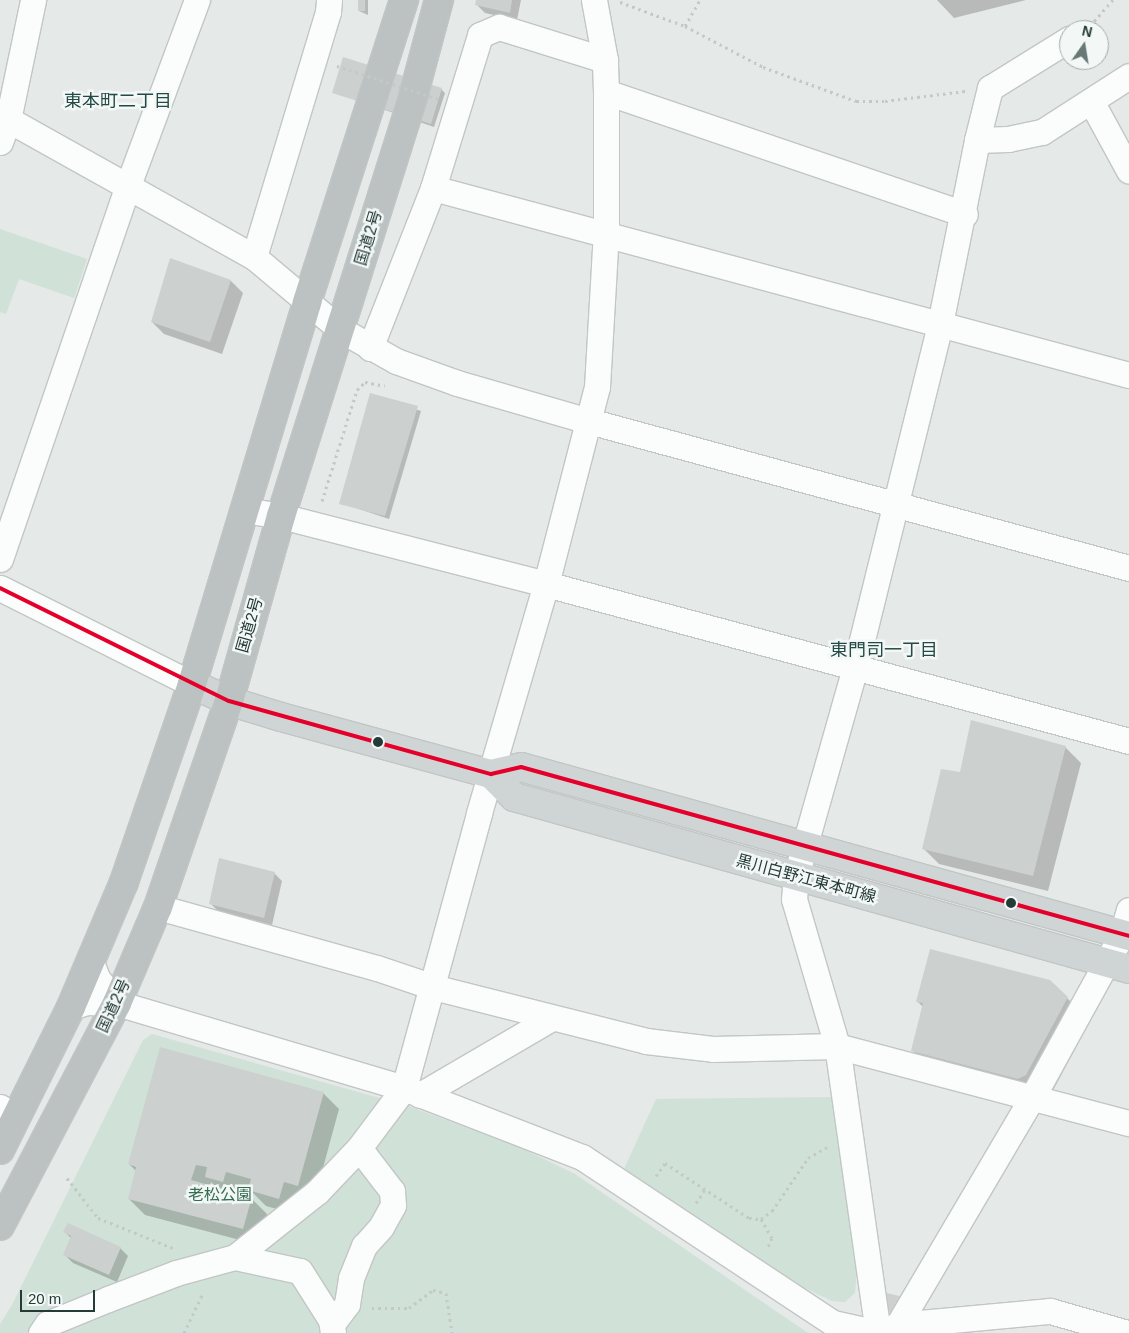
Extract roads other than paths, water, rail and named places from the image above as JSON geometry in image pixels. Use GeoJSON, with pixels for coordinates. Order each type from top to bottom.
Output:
{"type":"FeatureCollection","features":[{"type":"Feature","properties":{"kind":"highway"},"geometry":{"type":"LineString","coordinates":[[0,1150],[8,1112],[71,1007],[124,882],[192,684],[307,302],[404,0]]}},
{"type":"Feature","properties":{"kind":"highway","name":"国道2号"},"geometry":{"type":"LineString","coordinates":[[0,1226],[117,1003],[158,907],[229,701],[281,516],[414,93],[439,0]]}},
{"type":"Feature","properties":{"kind":"main road","name":"黒川白野江東本町線"},"geometry":{"type":"LineString","coordinates":[[192,684],[229,701],[491,774],[521,767],[804,844],[1127,927]]}},
{"type":"Feature","properties":{"kind":"main road","name":"黒川白野江東本町線"},"geometry":{"type":"LineString","coordinates":[[491,774],[514,797],[1117,966]]}},
{"type":"Feature","properties":{"kind":"street"},"geometry":{"type":"LineString","coordinates":[[33,0],[3,126],[128,188],[254,257],[341,330],[370,348],[457,383],[589,421],[1129,568]]}},
{"type":"Feature","properties":{"kind":"street"},"geometry":{"type":"LineString","coordinates":[[0,559],[128,188],[197,0]]}},
{"type":"Feature","properties":{"kind":"street"},"geometry":{"type":"LineString","coordinates":[[254,257],[328,12],[329,0]]}},
{"type":"Feature","properties":{"kind":"street"},"geometry":{"type":"LineString","coordinates":[[412,1091],[434,987],[491,774],[546,584],[597,387],[606,233],[606,92],[605,60],[594,0]]}},
{"type":"Feature","properties":{"kind":"street"},"geometry":{"type":"LineString","coordinates":[[370,348],[433,188],[480,35],[499,27],[605,60]]}},
{"type":"Feature","properties":{"kind":"street"},"geometry":{"type":"LineString","coordinates":[[883,1331],[837,1046],[794,898],[796,876],[856,668],[940,324],[965,214],[977,140],[990,88],[1059,45]]}},
{"type":"Feature","properties":{"kind":"street"},"geometry":{"type":"LineString","coordinates":[[977,140],[1008,139],[1042,132],[1092,103],[1129,76]]}},
{"type":"Feature","properties":{"kind":"street"},"geometry":{"type":"LineString","coordinates":[[606,92],[965,214]]}},
{"type":"Feature","properties":{"kind":"street"},"geometry":{"type":"LineString","coordinates":[[1092,103],[1122,140],[1129,171]]}},
{"type":"Feature","properties":{"kind":"street"},"geometry":{"type":"LineString","coordinates":[[433,188],[1129,375]]}},
{"type":"Feature","properties":{"kind":"street"},"geometry":{"type":"LineString","coordinates":[[244,510],[281,516],[546,584],[1129,741]]}},
{"type":"Feature","properties":{"kind":"street"},"geometry":{"type":"LineString","coordinates":[[0,588],[192,684]]}},
{"type":"Feature","properties":{"kind":"street"},"geometry":{"type":"LineString","coordinates":[[158,907],[378,968],[434,987],[552,1018],[585,1023],[646,1041],[713,1049],[837,1046],[1033,1096],[1129,1123]]}},
{"type":"Feature","properties":{"kind":"street"},"geometry":{"type":"LineString","coordinates":[[883,1331],[1117,966],[1127,927]]}},
{"type":"Feature","properties":{"kind":"street"},"geometry":{"type":"LineString","coordinates":[[91,962],[97,978],[117,1003]]}},
{"type":"Feature","properties":{"kind":"street"},"geometry":{"type":"LineString","coordinates":[[71,1007],[86,1002],[117,1003],[412,1091],[582,1157],[833,1324],[883,1331],[1050,1311],[1127,1333]]}},
{"type":"Feature","properties":{"kind":"street"},"geometry":{"type":"LineString","coordinates":[[41,1333],[47,1324],[191,1269],[228,1259],[317,1192],[412,1091],[552,1018]]}},
{"type":"Feature","properties":{"kind":"street"},"geometry":{"type":"LineString","coordinates":[[332,1329],[347,1304],[351,1278],[364,1246],[381,1227],[393,1205],[392,1191],[359,1148]]}},
{"type":"Feature","properties":{"kind":"street"},"geometry":{"type":"LineString","coordinates":[[228,1259],[300,1271],[332,1329]]}},
{"type":"Feature","properties":{"kind":"district","name":"東本町二丁目"},"geometry":{"type":"Point","coordinates":[118,101]}},
{"type":"Feature","properties":{"kind":"district","name":"東門司一丁目"},"geometry":{"type":"Point","coordinates":[884,650]}},
{"type":"Feature","properties":{"kind":"park label","name":"老松公園"},"geometry":{"type":"Point","coordinates":[220,1195]}}]}
